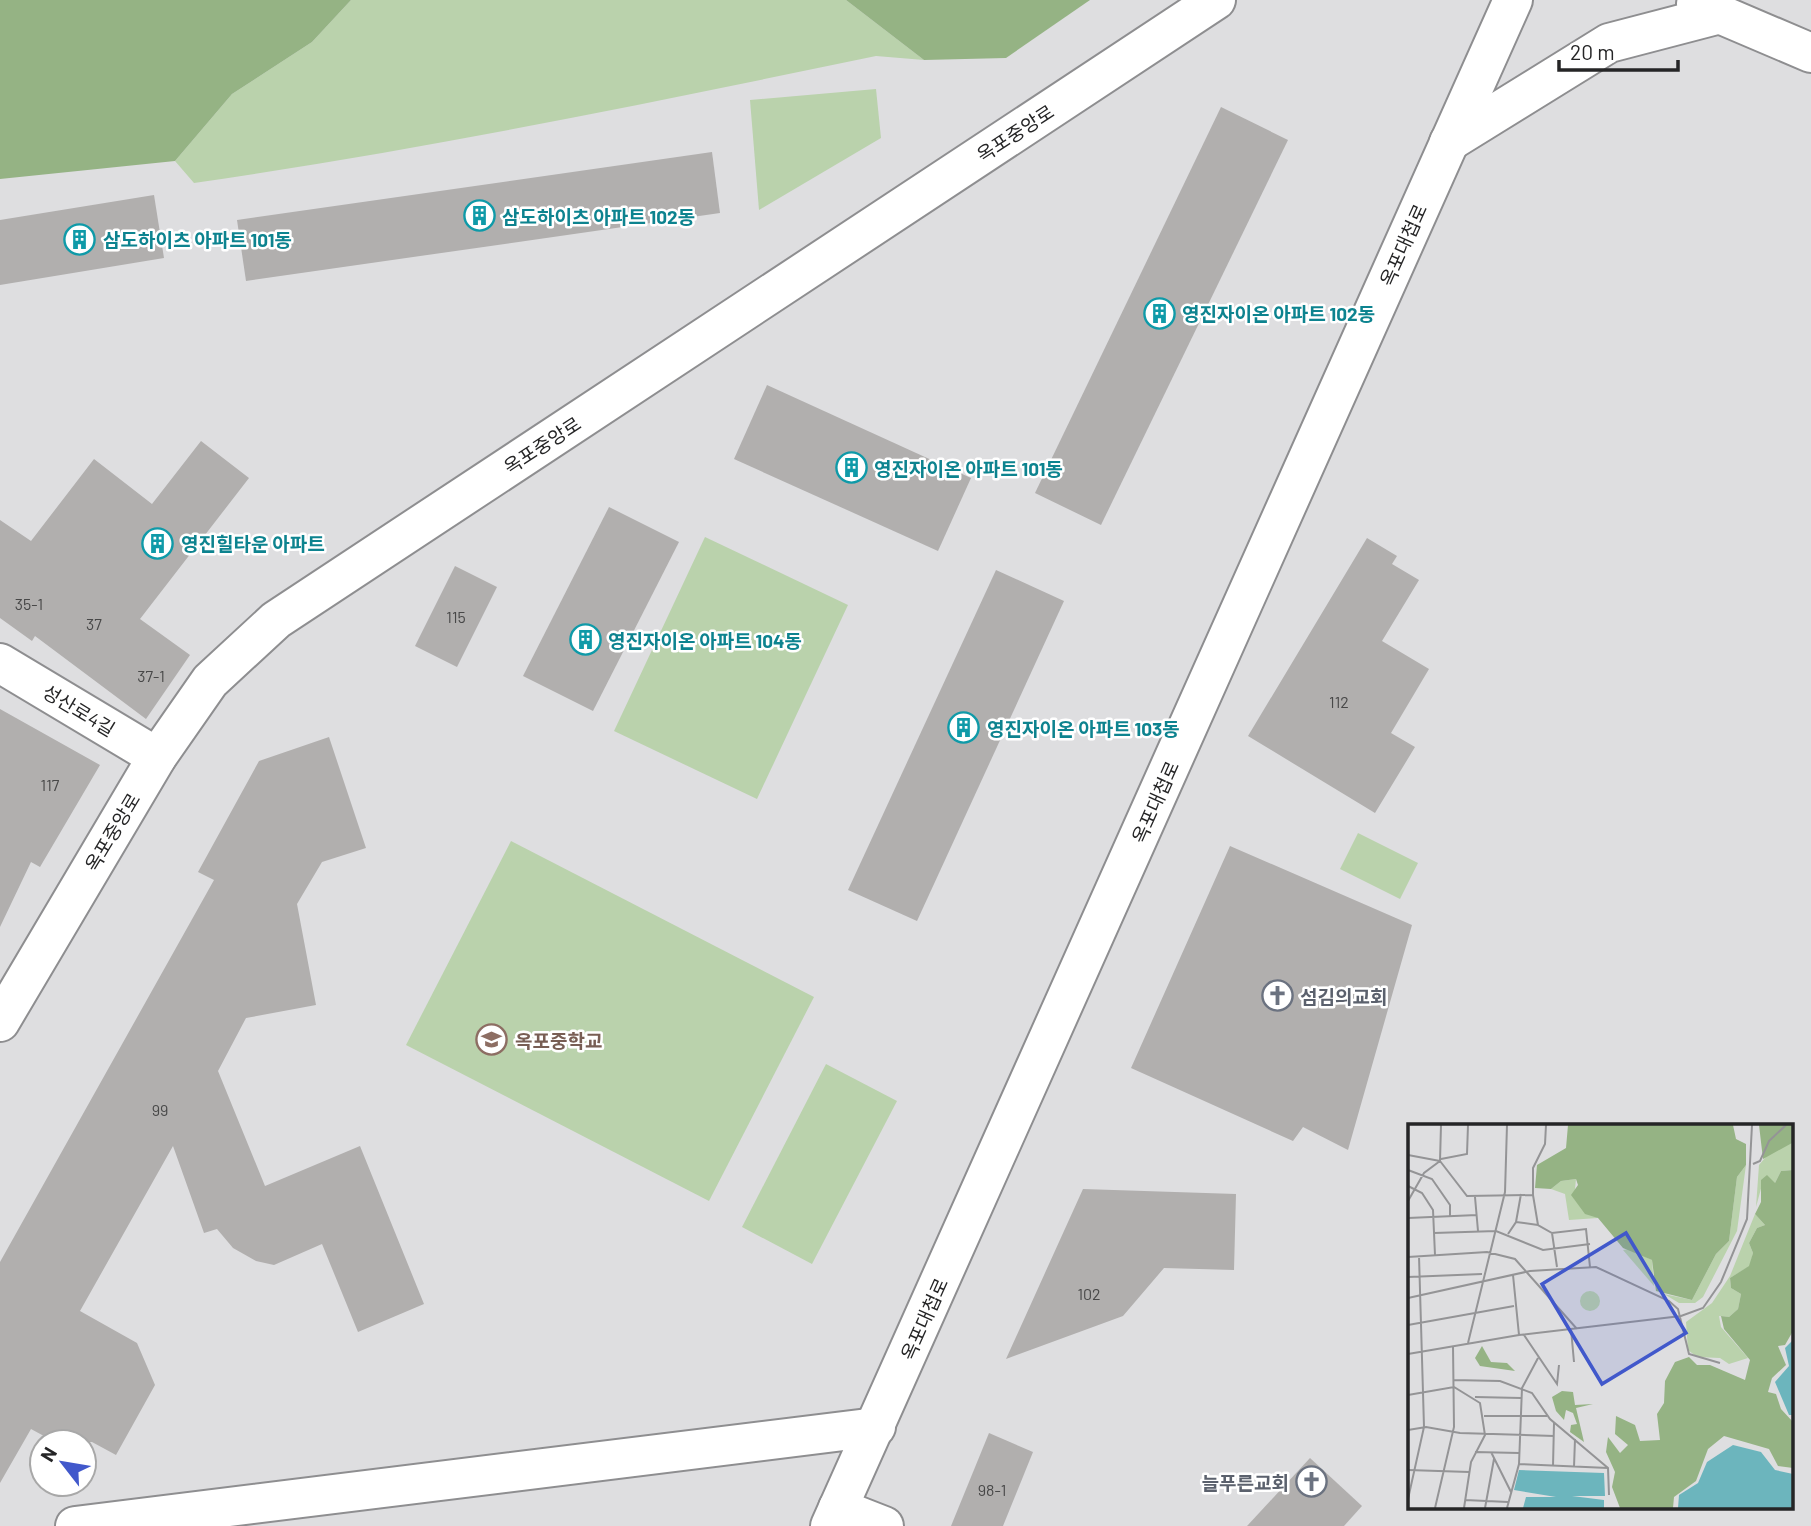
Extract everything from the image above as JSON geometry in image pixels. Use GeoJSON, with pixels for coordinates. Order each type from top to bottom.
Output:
{"type":"FeatureCollection","features":[{"type":"Feature","properties":{"kind":"street","name":"옥포중앙로"},"geometry":{"type":"LineString","coordinates":[[0,1022],[157,757],[210,681],[276,620],[1216,0]]}},
{"type":"Feature","properties":{"kind":"street","name":"옥포대첩로"},"geometry":{"type":"LineString","coordinates":[[834,1517],[1513,0]]}},
{"type":"Feature","properties":{"kind":"street"},"geometry":{"type":"LineString","coordinates":[[1449,142],[1609,43],[1704,7],[1811,53]]}},
{"type":"Feature","properties":{"kind":"street","name":"성산로4길"},"geometry":{"type":"LineString","coordinates":[[0,663],[157,757]]}},
{"type":"Feature","properties":{"kind":"street"},"geometry":{"type":"LineString","coordinates":[[75,1526],[876,1427]]}},
{"type":"Feature","properties":{"kind":"street"},"geometry":{"type":"LineString","coordinates":[[834,1517],[884,1526]]}},
{"type":"Feature","properties":{"kind":"green space"},"geometry":{"type":"Polygon","coordinates":[[[0,0],[351,0],[312,42],[232,94],[175,161],[0,179],[0,0]]]}},
{"type":"Feature","properties":{"kind":"green space"},"geometry":{"type":"Polygon","coordinates":[[[351,0],[846,0],[924,60],[876,56],[451,141],[194,183],[175,161],[232,94],[312,42],[351,0]]]}},
{"type":"Feature","properties":{"kind":"green space"},"geometry":{"type":"Polygon","coordinates":[[[846,0],[1090,0],[1006,58],[924,60],[846,0]]]}},
{"type":"Feature","properties":{"kind":"green space"},"geometry":{"type":"Polygon","coordinates":[[[876,89],[881,138],[759,210],[750,100],[876,89]]]}},
{"type":"Feature","properties":{"kind":"green space"},"geometry":{"type":"Polygon","coordinates":[[[705,537],[848,605],[757,799],[614,731],[705,537]]]}},
{"type":"Feature","properties":{"kind":"green space"},"geometry":{"type":"Polygon","coordinates":[[[1358,833],[1418,863],[1400,899],[1340,869],[1358,833]]]}},
{"type":"Feature","properties":{"kind":"green space"},"geometry":{"type":"Polygon","coordinates":[[[511,841],[814,997],[709,1201],[406,1045],[511,841]]]}},
{"type":"Feature","properties":{"kind":"green space"},"geometry":{"type":"Polygon","coordinates":[[[826,1064],[897,1101],[812,1264],[742,1227],[826,1064]]]}},
{"type":"Feature","properties":{"kind":"building","name":"영진자이온 아파트 102동"},"geometry":{"type":"Polygon","coordinates":[[[1221,107],[1288,140],[1101,525],[1035,493],[1221,107]]]}},
{"type":"Feature","properties":{"kind":"building","name":"삼도하이츠 아파트 102동"},"geometry":{"type":"Polygon","coordinates":[[[712,152],[720,213],[246,281],[237,220],[712,152]]]}},
{"type":"Feature","properties":{"kind":"building","name":"삼도하이츠 아파트 101동"},"geometry":{"type":"Polygon","coordinates":[[[154,195],[164,258],[0,285],[0,220],[154,195]]]}},
{"type":"Feature","properties":{"kind":"building","name":"영진자이온 아파트 101동"},"geometry":{"type":"Polygon","coordinates":[[[767,385],[971,478],[938,551],[734,459],[767,385]]]}},
{"type":"Feature","properties":{"kind":"building"},"geometry":{"type":"Polygon","coordinates":[[[201,441],[249,478],[140,619],[190,655],[146,719],[35,636],[32,641],[0,618],[0,520],[31,541],[94,459],[152,504],[201,441]]]}},
{"type":"Feature","properties":{"kind":"building","name":"영진자이온 아파트 104동"},"geometry":{"type":"Polygon","coordinates":[[[609,507],[679,542],[593,711],[523,676],[609,507]]]}},
{"type":"Feature","properties":{"kind":"building"},"geometry":{"type":"Polygon","coordinates":[[[1367,538],[1397,556],[1392,564],[1419,580],[1382,641],[1429,669],[1391,733],[1415,747],[1375,813],[1248,736],[1367,538]]]}},
{"type":"Feature","properties":{"kind":"building"},"geometry":{"type":"Polygon","coordinates":[[[455,566],[497,587],[457,667],[415,646],[455,566]]]}},
{"type":"Feature","properties":{"kind":"building","name":"영진자이온 아파트 103동"},"geometry":{"type":"Polygon","coordinates":[[[996,570],[1064,601],[917,921],[848,890],[996,570]]]}},
{"type":"Feature","properties":{"kind":"building"},"geometry":{"type":"Polygon","coordinates":[[[0,709],[100,765],[40,867],[31,862],[0,927],[0,709]]]}},
{"type":"Feature","properties":{"kind":"building"},"geometry":{"type":"Polygon","coordinates":[[[329,737],[366,848],[322,862],[297,904],[316,1005],[246,1018],[218,1071],[265,1186],[360,1146],[424,1304],[358,1332],[322,1244],[274,1265],[256,1261],[233,1248],[217,1229],[204,1233],[173,1146],[80,1311],[137,1343],[155,1385],[116,1455],[98,1445],[98,1428],[28,1428],[28,1434],[0,1483],[0,1262],[214,880],[198,872],[259,761],[329,737]]]}},
{"type":"Feature","properties":{"kind":"building","name":"섬김의교회"},"geometry":{"type":"Polygon","coordinates":[[[1230,846],[1412,925],[1348,1150],[1303,1127],[1293,1141],[1131,1068],[1230,846]]]}},
{"type":"Feature","properties":{"kind":"building"},"geometry":{"type":"Polygon","coordinates":[[[1083,1189],[1236,1194],[1234,1270],[1164,1268],[1123,1316],[1006,1359],[1083,1189]]]}},
{"type":"Feature","properties":{"kind":"building"},"geometry":{"type":"Polygon","coordinates":[[[989,1433],[1033,1452],[1003,1526],[951,1526],[989,1433]]]}},
{"type":"Feature","properties":{"kind":"building","name":"늘푸른교회"},"geometry":{"type":"Polygon","coordinates":[[[1310,1458],[1362,1506],[1344,1526],[1247,1526],[1310,1458]]]}},
{"type":"Feature","properties":{"kind":"place","name":"삼도하이츠 아파트 102동"},"geometry":{"type":"Point","coordinates":[479,216]}},
{"type":"Feature","properties":{"kind":"place","name":"삼도하이츠 아파트 101동"},"geometry":{"type":"Point","coordinates":[80,239]}},
{"type":"Feature","properties":{"kind":"place","name":"영진자이온 아파트 102동"},"geometry":{"type":"Point","coordinates":[1159,313]}},
{"type":"Feature","properties":{"kind":"place","name":"영진자이온 아파트 101동"},"geometry":{"type":"Point","coordinates":[851,468]}},
{"type":"Feature","properties":{"kind":"place","name":"영진힐타운 아파트"},"geometry":{"type":"Point","coordinates":[158,543]}},
{"type":"Feature","properties":{"kind":"place","name":"영진자이온 아파트 104동"},"geometry":{"type":"Point","coordinates":[585,640]}},
{"type":"Feature","properties":{"kind":"place","name":"영진자이온 아파트 103동"},"geometry":{"type":"Point","coordinates":[964,728]}},
{"type":"Feature","properties":{"kind":"place","name":"섬김의교회"},"geometry":{"type":"Point","coordinates":[1277,996]}},
{"type":"Feature","properties":{"kind":"place","name":"옥포중학교"},"geometry":{"type":"Point","coordinates":[492,1040]}},
{"type":"Feature","properties":{"kind":"place","name":"늘푸른교회"},"geometry":{"type":"Point","coordinates":[1312,1482]}}]}
